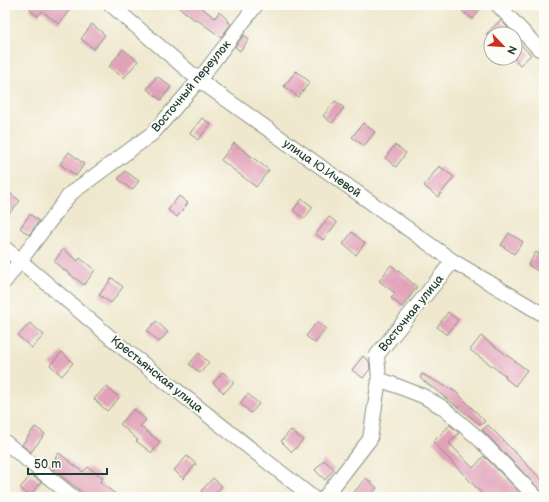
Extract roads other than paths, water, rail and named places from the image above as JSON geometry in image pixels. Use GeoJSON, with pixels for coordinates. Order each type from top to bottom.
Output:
{"type":"FeatureCollection","features":[{"type":"Feature","properties":{"kind":"street","name":"улица Ю.Ичевой"},"geometry":{"type":"LineString","coordinates":[[111,5],[199,80],[453,261],[544,315]]}},
{"type":"Feature","properties":{"kind":"street","name":"Восточный переулок"},"geometry":{"type":"LineString","coordinates":[[5,281],[40,232],[70,194],[153,134],[199,80],[256,5]]}},
{"type":"Feature","properties":{"kind":"street"},"geometry":{"type":"LineString","coordinates":[[498,5],[539,49]]}},
{"type":"Feature","properties":{"kind":"street","name":"Крестьянская улица"},"geometry":{"type":"LineString","coordinates":[[5,248],[123,348],[312,497]]}},
{"type":"Feature","properties":{"kind":"street","name":"Восточная улица"},"geometry":{"type":"LineString","coordinates":[[326,497],[370,439],[379,379],[377,355],[453,261]]}},
{"type":"Feature","properties":{"kind":"street"},"geometry":{"type":"LineString","coordinates":[[379,379],[423,396],[442,407],[478,438],[536,497]]}},
{"type":"Feature","properties":{"kind":"street"},"geometry":{"type":"LineString","coordinates":[[5,442],[73,497]]}}]}
